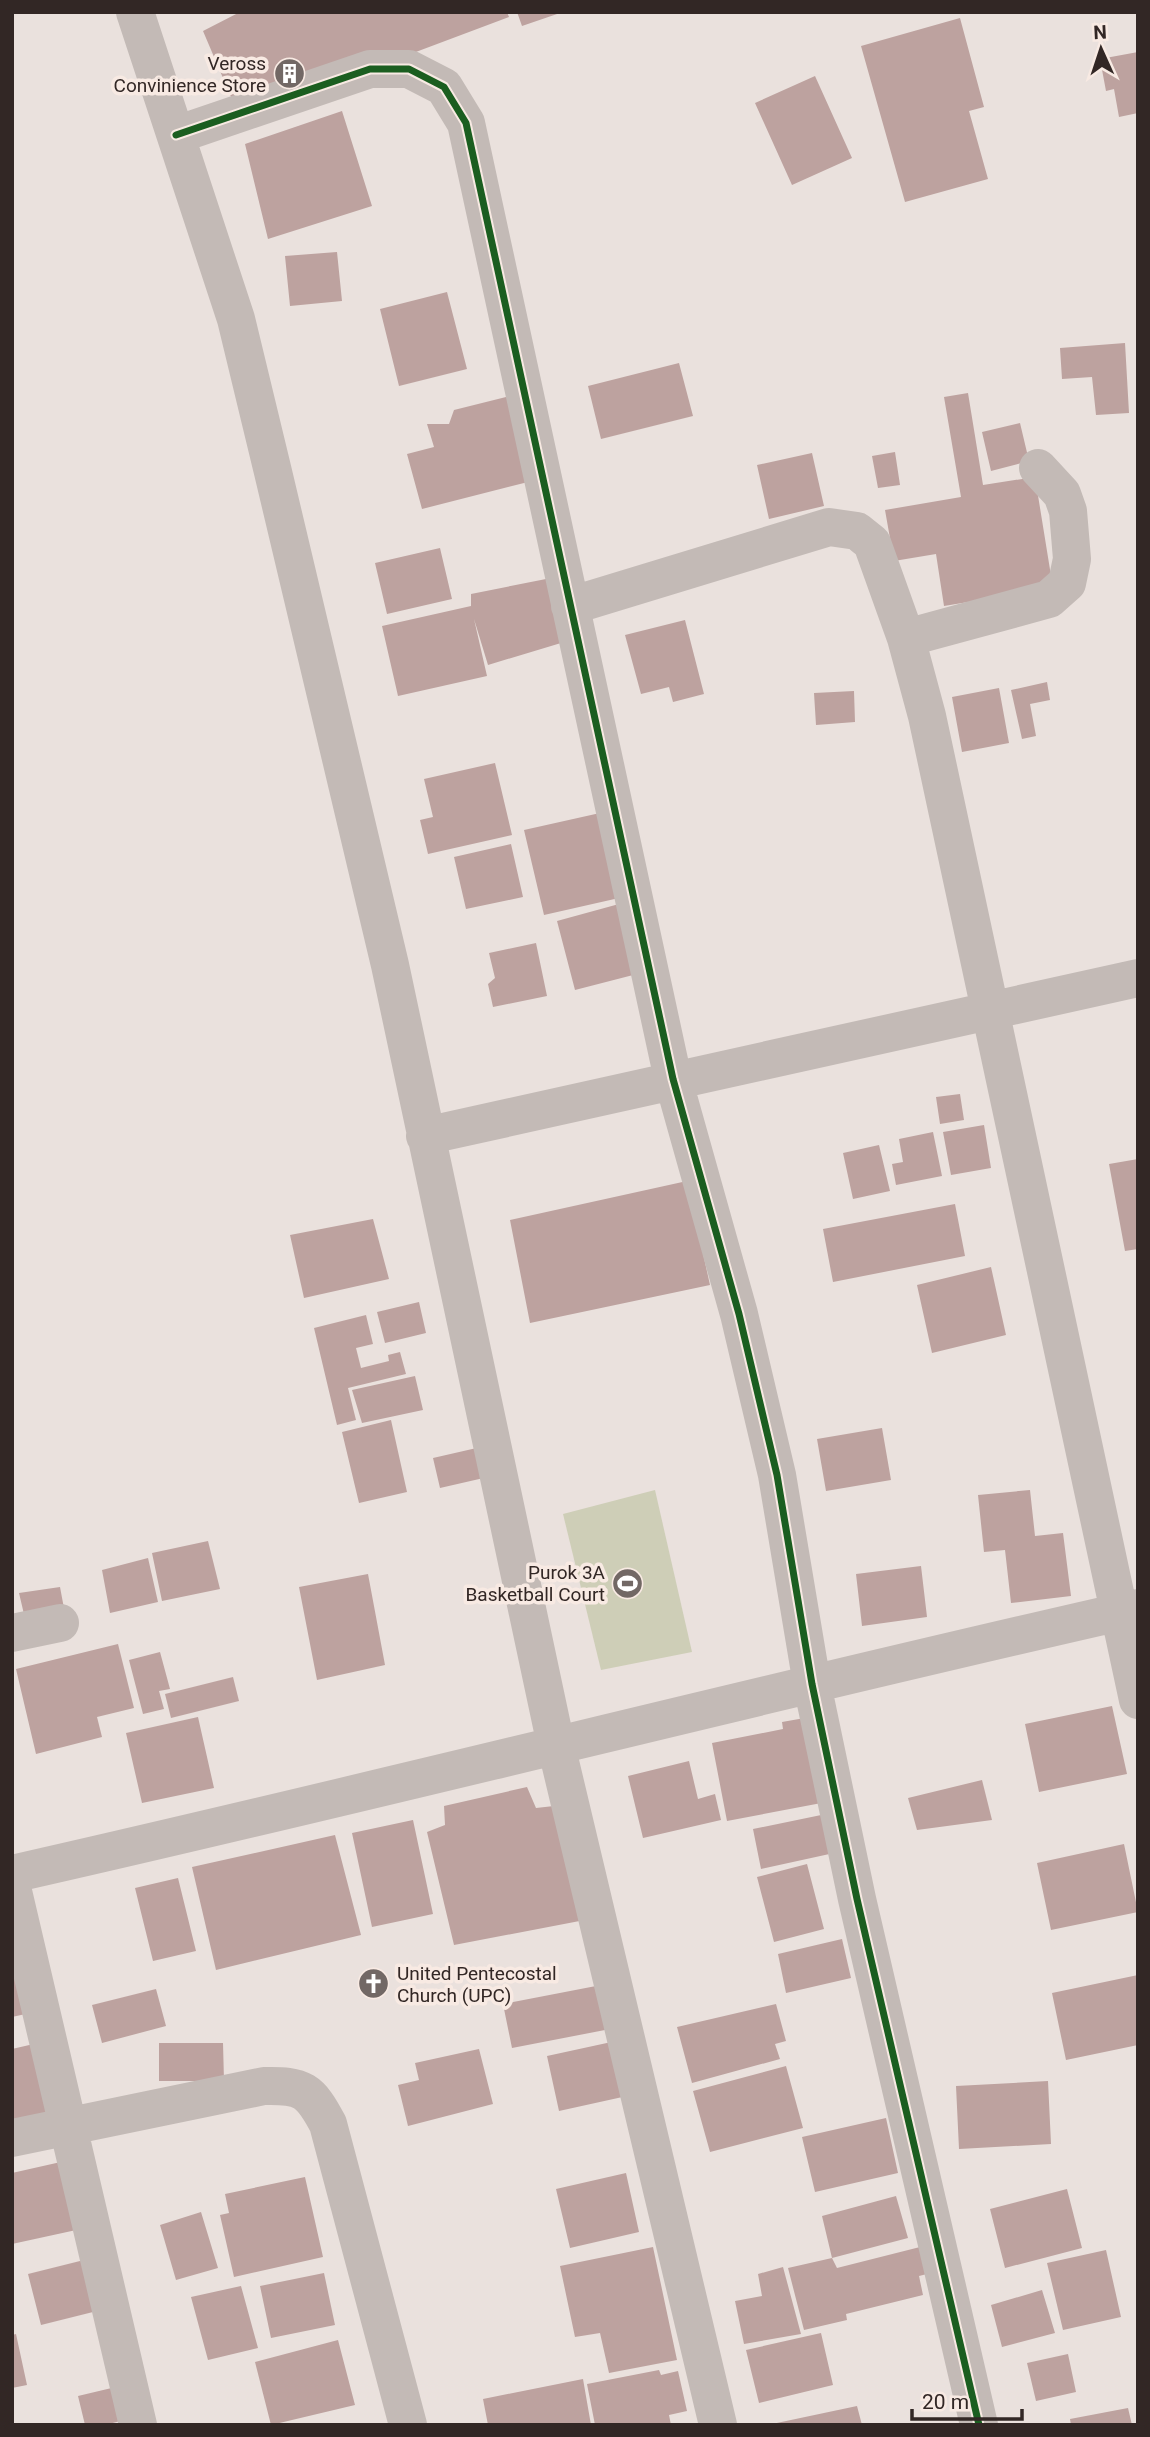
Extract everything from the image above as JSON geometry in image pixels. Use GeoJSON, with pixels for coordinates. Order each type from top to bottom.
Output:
{"type":"FeatureCollection","features":[{"type":"Feature","properties":{"kind":"street"},"geometry":{"type":"LineString","coordinates":[[135,12],[236,319],[390,965],[556,1745],[718,2425]]}},
{"type":"Feature","properties":{"kind":"street"},"geometry":{"type":"LineString","coordinates":[[176,135],[370,69],[410,69],[444,86],[466,123],[673,1079],[739,1314],[771,1448],[812,1684],[897,2081],[979,2425]]}},
{"type":"Feature","properties":{"kind":"street"},"geometry":{"type":"LineString","coordinates":[[906,638],[1049,599],[1068,583],[1072,559],[1068,511],[1062,495],[1038,468]]}},
{"type":"Feature","properties":{"kind":"street"},"geometry":{"type":"LineString","coordinates":[[570,606],[829,527],[857,531],[872,543],[906,638],[927,716],[989,1011],[1127,1611],[1138,1700]]}},
{"type":"Feature","properties":{"kind":"street"},"geometry":{"type":"LineString","coordinates":[[425,1136],[1138,978]]}},
{"type":"Feature","properties":{"kind":"street"},"geometry":{"type":"LineString","coordinates":[[12,1874],[292,1811],[556,1745],[1127,1611]]}},
{"type":"Feature","properties":{"kind":"street"},"geometry":{"type":"LineString","coordinates":[[12,1633],[60,1623]]}},
{"type":"Feature","properties":{"kind":"street"},"geometry":{"type":"LineString","coordinates":[[12,1887],[138,2425]]}},
{"type":"Feature","properties":{"kind":"street"},"geometry":{"type":"LineString","coordinates":[[12,2138],[264,2086],[293,2085],[314,2098],[328,2124],[408,2425]]}},
{"type":"Feature","properties":{"kind":"green space","name":"Purok 3A Basketball Court"},"geometry":{"type":"Polygon","coordinates":[[[655,1490],[692,1652],[601,1670],[563,1514],[655,1490]]]}},
{"type":"Feature","properties":{"kind":"building","name":"Veross Convinience Store"},"geometry":{"type":"Polygon","coordinates":[[[240,12],[507,12],[509,17],[240,118],[203,31],[240,12]]]}},
{"type":"Feature","properties":{"kind":"building"},"geometry":{"type":"Polygon","coordinates":[[[517,12],[560,12],[560,13],[522,26],[517,12]]]}},
{"type":"Feature","properties":{"kind":"building"},"geometry":{"type":"Polygon","coordinates":[[[960,18],[984,107],[969,111],[988,179],[905,202],[861,46],[960,18]]]}},
{"type":"Feature","properties":{"kind":"building"},"geometry":{"type":"Polygon","coordinates":[[[1138,52],[1138,113],[1119,117],[1114,89],[1106,91],[1100,59],[1138,52]]]}},
{"type":"Feature","properties":{"kind":"building"},"geometry":{"type":"Polygon","coordinates":[[[815,76],[852,158],[792,185],[755,103],[815,76]]]}},
{"type":"Feature","properties":{"kind":"building"},"geometry":{"type":"Polygon","coordinates":[[[342,111],[372,206],[268,239],[245,144],[342,111]]]}},
{"type":"Feature","properties":{"kind":"building"},"geometry":{"type":"Polygon","coordinates":[[[337,252],[342,301],[290,306],[285,256],[337,252]]]}},
{"type":"Feature","properties":{"kind":"building"},"geometry":{"type":"Polygon","coordinates":[[[447,292],[467,369],[399,386],[380,309],[447,292]]]}},
{"type":"Feature","properties":{"kind":"building"},"geometry":{"type":"Polygon","coordinates":[[[1125,343],[1129,413],[1096,415],[1092,377],[1062,379],[1060,348],[1125,343]]]}},
{"type":"Feature","properties":{"kind":"building"},"geometry":{"type":"Polygon","coordinates":[[[679,363],[693,416],[601,439],[588,386],[679,363]]]}},
{"type":"Feature","properties":{"kind":"building"},"geometry":{"type":"Polygon","coordinates":[[[968,393],[983,485],[1035,477],[1053,588],[944,606],[936,554],[894,561],[885,510],[961,497],[944,397],[968,393]]]}},
{"type":"Feature","properties":{"kind":"building"},"geometry":{"type":"Polygon","coordinates":[[[514,395],[536,480],[422,509],[407,454],[434,447],[427,424],[449,424],[454,410],[514,395]]]}},
{"type":"Feature","properties":{"kind":"building"},"geometry":{"type":"Polygon","coordinates":[[[1020,423],[1029,461],[991,471],[982,432],[1020,423]]]}},
{"type":"Feature","properties":{"kind":"building"},"geometry":{"type":"Polygon","coordinates":[[[895,452],[900,485],[878,488],[872,456],[895,452]]]}},
{"type":"Feature","properties":{"kind":"building"},"geometry":{"type":"Polygon","coordinates":[[[812,453],[824,506],[769,519],[757,465],[812,453]]]}},
{"type":"Feature","properties":{"kind":"building"},"geometry":{"type":"Polygon","coordinates":[[[440,548],[452,599],[387,614],[375,563],[440,548]]]}},
{"type":"Feature","properties":{"kind":"building"},"geometry":{"type":"Polygon","coordinates":[[[546,579],[561,643],[488,665],[474,619],[487,676],[398,696],[382,626],[471,606],[471,594],[546,579]]]}},
{"type":"Feature","properties":{"kind":"building"},"geometry":{"type":"Polygon","coordinates":[[[685,620],[704,694],[673,702],[669,687],[641,694],[625,635],[685,620]]]}},
{"type":"Feature","properties":{"kind":"building"},"geometry":{"type":"Polygon","coordinates":[[[1047,682],[1050,700],[1030,704],[1036,736],[1022,739],[1011,690],[1047,682]]]}},
{"type":"Feature","properties":{"kind":"building"},"geometry":{"type":"Polygon","coordinates":[[[999,688],[1009,743],[962,752],[952,697],[999,688]]]}},
{"type":"Feature","properties":{"kind":"building"},"geometry":{"type":"Polygon","coordinates":[[[854,691],[855,722],[816,725],[814,693],[854,691]]]}},
{"type":"Feature","properties":{"kind":"building"},"geometry":{"type":"Polygon","coordinates":[[[495,763],[512,835],[428,854],[420,820],[433,817],[424,779],[495,763]]]}},
{"type":"Feature","properties":{"kind":"building"},"geometry":{"type":"Polygon","coordinates":[[[600,813],[619,898],[544,915],[524,830],[600,813]]]}},
{"type":"Feature","properties":{"kind":"building"},"geometry":{"type":"Polygon","coordinates":[[[511,844],[523,897],[466,909],[454,857],[511,844]]]}},
{"type":"Feature","properties":{"kind":"building"},"geometry":{"type":"Polygon","coordinates":[[[619,904],[637,974],[575,990],[557,921],[619,904]]]}},
{"type":"Feature","properties":{"kind":"building"},"geometry":{"type":"Polygon","coordinates":[[[536,943],[547,996],[493,1007],[488,984],[495,978],[489,953],[536,943]]]}},
{"type":"Feature","properties":{"kind":"building"},"geometry":{"type":"Polygon","coordinates":[[[960,1094],[964,1120],[940,1124],[936,1097],[960,1094]]]}},
{"type":"Feature","properties":{"kind":"building"},"geometry":{"type":"Polygon","coordinates":[[[984,1125],[991,1168],[951,1175],[943,1132],[984,1125]]]}},
{"type":"Feature","properties":{"kind":"building"},"geometry":{"type":"Polygon","coordinates":[[[933,1132],[942,1176],[896,1185],[892,1164],[903,1162],[899,1139],[933,1132]]]}},
{"type":"Feature","properties":{"kind":"building"},"geometry":{"type":"Polygon","coordinates":[[[879,1145],[890,1191],[853,1199],[843,1153],[879,1145]]]}},
{"type":"Feature","properties":{"kind":"building"},"geometry":{"type":"Polygon","coordinates":[[[1138,1159],[1138,1249],[1125,1251],[1109,1164],[1138,1159]]]}},
{"type":"Feature","properties":{"kind":"building"},"geometry":{"type":"Polygon","coordinates":[[[687,1181],[710,1285],[530,1323],[510,1220],[687,1181]]]}},
{"type":"Feature","properties":{"kind":"building"},"geometry":{"type":"Polygon","coordinates":[[[955,1204],[965,1256],[833,1282],[823,1229],[955,1204]]]}},
{"type":"Feature","properties":{"kind":"building"},"geometry":{"type":"Polygon","coordinates":[[[373,1219],[389,1279],[304,1298],[290,1235],[373,1219]]]}},
{"type":"Feature","properties":{"kind":"building"},"geometry":{"type":"Polygon","coordinates":[[[991,1267],[1006,1335],[932,1353],[917,1285],[991,1267]]]}},
{"type":"Feature","properties":{"kind":"building"},"geometry":{"type":"Polygon","coordinates":[[[419,1302],[426,1333],[385,1343],[377,1312],[419,1302]]]}},
{"type":"Feature","properties":{"kind":"building"},"geometry":{"type":"Polygon","coordinates":[[[366,1315],[373,1344],[356,1348],[361,1368],[389,1361],[388,1355],[400,1352],[406,1374],[348,1388],[356,1420],[337,1425],[314,1328],[366,1315]]]}},
{"type":"Feature","properties":{"kind":"building"},"geometry":{"type":"Polygon","coordinates":[[[415,1376],[423,1410],[362,1423],[352,1390],[415,1376]]]}},
{"type":"Feature","properties":{"kind":"building"},"geometry":{"type":"Polygon","coordinates":[[[391,1420],[407,1492],[359,1503],[342,1432],[391,1420]]]}},
{"type":"Feature","properties":{"kind":"building"},"geometry":{"type":"Polygon","coordinates":[[[882,1428],[891,1480],[826,1491],[817,1439],[882,1428]]]}},
{"type":"Feature","properties":{"kind":"building"},"geometry":{"type":"Polygon","coordinates":[[[481,1447],[488,1477],[440,1488],[433,1458],[481,1447]]]}},
{"type":"Feature","properties":{"kind":"building"},"geometry":{"type":"Polygon","coordinates":[[[1030,1490],[1035,1536],[1063,1533],[1071,1596],[1011,1603],[1005,1550],[984,1552],[978,1495],[1030,1490]]]}},
{"type":"Feature","properties":{"kind":"building"},"geometry":{"type":"Polygon","coordinates":[[[208,1541],[220,1589],[162,1601],[152,1553],[208,1541]]]}},
{"type":"Feature","properties":{"kind":"building"},"geometry":{"type":"Polygon","coordinates":[[[148,1558],[158,1602],[110,1613],[102,1570],[148,1558]]]}},
{"type":"Feature","properties":{"kind":"building"},"geometry":{"type":"Polygon","coordinates":[[[921,1566],[927,1617],[862,1626],[856,1574],[921,1566]]]}},
{"type":"Feature","properties":{"kind":"building"},"geometry":{"type":"Polygon","coordinates":[[[368,1574],[385,1665],[317,1680],[299,1587],[368,1574]]]}},
{"type":"Feature","properties":{"kind":"building"},"geometry":{"type":"Polygon","coordinates":[[[60,1587],[66,1619],[27,1627],[19,1593],[60,1587]]]}},
{"type":"Feature","properties":{"kind":"building"},"geometry":{"type":"Polygon","coordinates":[[[118,1644],[134,1708],[97,1717],[102,1737],[36,1754],[16,1669],[118,1644]]]}},
{"type":"Feature","properties":{"kind":"building"},"geometry":{"type":"Polygon","coordinates":[[[160,1652],[170,1689],[159,1691],[164,1709],[143,1714],[129,1660],[160,1652]]]}},
{"type":"Feature","properties":{"kind":"building"},"geometry":{"type":"Polygon","coordinates":[[[233,1677],[239,1701],[171,1718],[165,1694],[233,1677]]]}},
{"type":"Feature","properties":{"kind":"building"},"geometry":{"type":"Polygon","coordinates":[[[1112,1706],[1127,1774],[1039,1792],[1025,1724],[1112,1706]]]}},
{"type":"Feature","properties":{"kind":"building"},"geometry":{"type":"Polygon","coordinates":[[[816,1716],[832,1801],[727,1821],[712,1743],[783,1729],[782,1722],[816,1716]]]}},
{"type":"Feature","properties":{"kind":"building"},"geometry":{"type":"Polygon","coordinates":[[[198,1717],[214,1788],[142,1803],[126,1733],[198,1717]]]}},
{"type":"Feature","properties":{"kind":"building"},"geometry":{"type":"Polygon","coordinates":[[[689,1761],[698,1799],[715,1794],[721,1820],[643,1838],[628,1776],[689,1761]]]}},
{"type":"Feature","properties":{"kind":"building"},"geometry":{"type":"Polygon","coordinates":[[[982,1780],[992,1820],[917,1830],[908,1798],[982,1780]]]}},
{"type":"Feature","properties":{"kind":"building"},"geometry":{"type":"Polygon","coordinates":[[[527,1787],[536,1808],[563,1805],[590,1919],[454,1945],[427,1832],[445,1825],[444,1806],[527,1787]]]}},
{"type":"Feature","properties":{"kind":"building"},"geometry":{"type":"Polygon","coordinates":[[[826,1814],[834,1853],[761,1869],[753,1829],[826,1814]]]}},
{"type":"Feature","properties":{"kind":"building"},"geometry":{"type":"Polygon","coordinates":[[[413,1820],[433,1914],[372,1927],[352,1833],[413,1820]]]}},
{"type":"Feature","properties":{"kind":"building"},"geometry":{"type":"Polygon","coordinates":[[[335,1835],[361,1935],[216,1970],[192,1867],[335,1835]]]}},
{"type":"Feature","properties":{"kind":"building"},"geometry":{"type":"Polygon","coordinates":[[[1124,1844],[1138,1912],[1051,1930],[1037,1863],[1124,1844]]]}},
{"type":"Feature","properties":{"kind":"building"},"geometry":{"type":"Polygon","coordinates":[[[807,1864],[824,1929],[774,1942],[757,1877],[807,1864]]]}},
{"type":"Feature","properties":{"kind":"building"},"geometry":{"type":"Polygon","coordinates":[[[178,1878],[196,1951],[153,1961],[135,1888],[178,1878]]]}},
{"type":"Feature","properties":{"kind":"building"},"geometry":{"type":"Polygon","coordinates":[[[842,1939],[851,1978],[786,1993],[778,1954],[842,1939]]]}},
{"type":"Feature","properties":{"kind":"building"},"geometry":{"type":"Polygon","coordinates":[[[12,1968],[39,2011],[12,2017],[12,1968]]]}},
{"type":"Feature","properties":{"kind":"building"},"geometry":{"type":"Polygon","coordinates":[[[1138,1975],[1138,2045],[1066,2060],[1052,1993],[1138,1975]]]}},
{"type":"Feature","properties":{"kind":"building"},"geometry":{"type":"Polygon","coordinates":[[[596,1986],[605,2030],[512,2048],[503,2004],[596,1986]]]}},
{"type":"Feature","properties":{"kind":"building"},"geometry":{"type":"Polygon","coordinates":[[[156,1989],[166,2026],[102,2043],[92,2005],[156,1989]]]}},
{"type":"Feature","properties":{"kind":"building"},"geometry":{"type":"Polygon","coordinates":[[[776,2004],[786,2041],[775,2044],[780,2059],[692,2083],[677,2027],[776,2004]]]}},
{"type":"Feature","properties":{"kind":"building"},"geometry":{"type":"Polygon","coordinates":[[[616,2041],[627,2096],[559,2111],[547,2056],[616,2041]]]}},
{"type":"Feature","properties":{"kind":"building"},"geometry":{"type":"Polygon","coordinates":[[[38,2043],[58,2113],[12,2122],[12,2049],[38,2043]]]}},
{"type":"Feature","properties":{"kind":"building"},"geometry":{"type":"Polygon","coordinates":[[[159,2043],[223,2043],[224,2081],[159,2081],[159,2043]]]}},
{"type":"Feature","properties":{"kind":"building"},"geometry":{"type":"Polygon","coordinates":[[[479,2049],[493,2104],[408,2126],[398,2085],[419,2080],[415,2063],[479,2049]]]}},
{"type":"Feature","properties":{"kind":"building"},"geometry":{"type":"Polygon","coordinates":[[[786,2066],[803,2128],[710,2152],[693,2091],[786,2066]]]}},
{"type":"Feature","properties":{"kind":"building"},"geometry":{"type":"Polygon","coordinates":[[[1048,2081],[1051,2144],[959,2149],[956,2086],[1048,2081]]]}},
{"type":"Feature","properties":{"kind":"building"},"geometry":{"type":"Polygon","coordinates":[[[886,2118],[898,2173],[815,2192],[802,2137],[886,2118]]]}},
{"type":"Feature","properties":{"kind":"building"},"geometry":{"type":"Polygon","coordinates":[[[74,2159],[90,2227],[12,2244],[12,2173],[74,2159]]]}},
{"type":"Feature","properties":{"kind":"building"},"geometry":{"type":"Polygon","coordinates":[[[626,2173],[639,2232],[570,2248],[556,2189],[626,2173]]]}},
{"type":"Feature","properties":{"kind":"building"},"geometry":{"type":"Polygon","coordinates":[[[305,2177],[323,2257],[234,2277],[220,2215],[229,2213],[225,2194],[305,2177]]]}},
{"type":"Feature","properties":{"kind":"building"},"geometry":{"type":"Polygon","coordinates":[[[1067,2189],[1082,2248],[1005,2268],[990,2209],[1067,2189]]]}},
{"type":"Feature","properties":{"kind":"building"},"geometry":{"type":"Polygon","coordinates":[[[896,2196],[908,2238],[832,2258],[822,2216],[896,2196]]]}},
{"type":"Feature","properties":{"kind":"building"},"geometry":{"type":"Polygon","coordinates":[[[201,2212],[218,2268],[176,2280],[160,2225],[201,2212]]]}},
{"type":"Feature","properties":{"kind":"building"},"geometry":{"type":"Polygon","coordinates":[[[924,2246],[931,2273],[919,2276],[923,2295],[846,2314],[847,2320],[804,2330],[788,2268],[832,2258],[837,2268],[924,2246]]]}},
{"type":"Feature","properties":{"kind":"building"},"geometry":{"type":"Polygon","coordinates":[[[653,2247],[677,2360],[609,2373],[600,2333],[575,2337],[560,2266],[653,2247]]]}},
{"type":"Feature","properties":{"kind":"building"},"geometry":{"type":"Polygon","coordinates":[[[1106,2250],[1121,2317],[1063,2330],[1047,2263],[1106,2250]]]}},
{"type":"Feature","properties":{"kind":"building"},"geometry":{"type":"Polygon","coordinates":[[[92,2258],[105,2309],[41,2325],[28,2274],[92,2258]]]}},
{"type":"Feature","properties":{"kind":"building"},"geometry":{"type":"Polygon","coordinates":[[[783,2267],[801,2334],[744,2344],[735,2301],[762,2296],[758,2274],[783,2267]]]}},
{"type":"Feature","properties":{"kind":"building"},"geometry":{"type":"Polygon","coordinates":[[[324,2273],[335,2325],[271,2338],[260,2286],[324,2273]]]}},
{"type":"Feature","properties":{"kind":"building"},"geometry":{"type":"Polygon","coordinates":[[[241,2286],[258,2348],[208,2360],[191,2297],[241,2286]]]}},
{"type":"Feature","properties":{"kind":"building"},"geometry":{"type":"Polygon","coordinates":[[[1042,2290],[1055,2333],[1002,2347],[991,2305],[1042,2290]]]}},
{"type":"Feature","properties":{"kind":"building"},"geometry":{"type":"Polygon","coordinates":[[[821,2333],[833,2385],[759,2403],[746,2350],[821,2333]]]}},
{"type":"Feature","properties":{"kind":"building"},"geometry":{"type":"Polygon","coordinates":[[[16,2334],[27,2385],[12,2388],[12,2335],[16,2334]]]}},
{"type":"Feature","properties":{"kind":"building"},"geometry":{"type":"Polygon","coordinates":[[[338,2340],[355,2405],[271,2425],[255,2362],[338,2340]]]}},
{"type":"Feature","properties":{"kind":"building"},"geometry":{"type":"Polygon","coordinates":[[[1068,2354],[1076,2392],[1036,2401],[1027,2363],[1068,2354]]]}},
{"type":"Feature","properties":{"kind":"building"},"geometry":{"type":"Polygon","coordinates":[[[659,2370],[661,2375],[678,2371],[687,2411],[669,2415],[671,2425],[595,2425],[587,2384],[659,2370]]]}},
{"type":"Feature","properties":{"kind":"building"},"geometry":{"type":"Polygon","coordinates":[[[583,2379],[591,2425],[488,2425],[483,2399],[583,2379]]]}},
{"type":"Feature","properties":{"kind":"building"},"geometry":{"type":"Polygon","coordinates":[[[120,2386],[128,2419],[105,2425],[85,2425],[78,2396],[120,2386]]]}},
{"type":"Feature","properties":{"kind":"building"},"geometry":{"type":"Polygon","coordinates":[[[857,2406],[862,2425],[772,2425],[772,2424],[857,2406]]]}},
{"type":"Feature","properties":{"kind":"building"},"geometry":{"type":"Polygon","coordinates":[[[1128,2408],[1132,2425],[1071,2425],[1070,2419],[1128,2408]]]}},
{"type":"Feature","properties":{"kind":"cycle path"},"geometry":{"type":"LineString","coordinates":[[176,135],[370,69],[409,69],[444,87],[466,123],[673,1079],[739,1314],[777,1475],[812,1684],[857,1899],[979,2425]]}},
{"type":"Feature","properties":{"kind":"place","name":"Veross Convinience Store"},"geometry":{"type":"Point","coordinates":[289,74]}},
{"type":"Feature","properties":{"kind":"place","name":"Purok 3A Basketball Court"},"geometry":{"type":"Point","coordinates":[628,1583]}},
{"type":"Feature","properties":{"kind":"place","name":"United Pentecostal Church (UPC)"},"geometry":{"type":"Point","coordinates":[374,1984]}}]}
